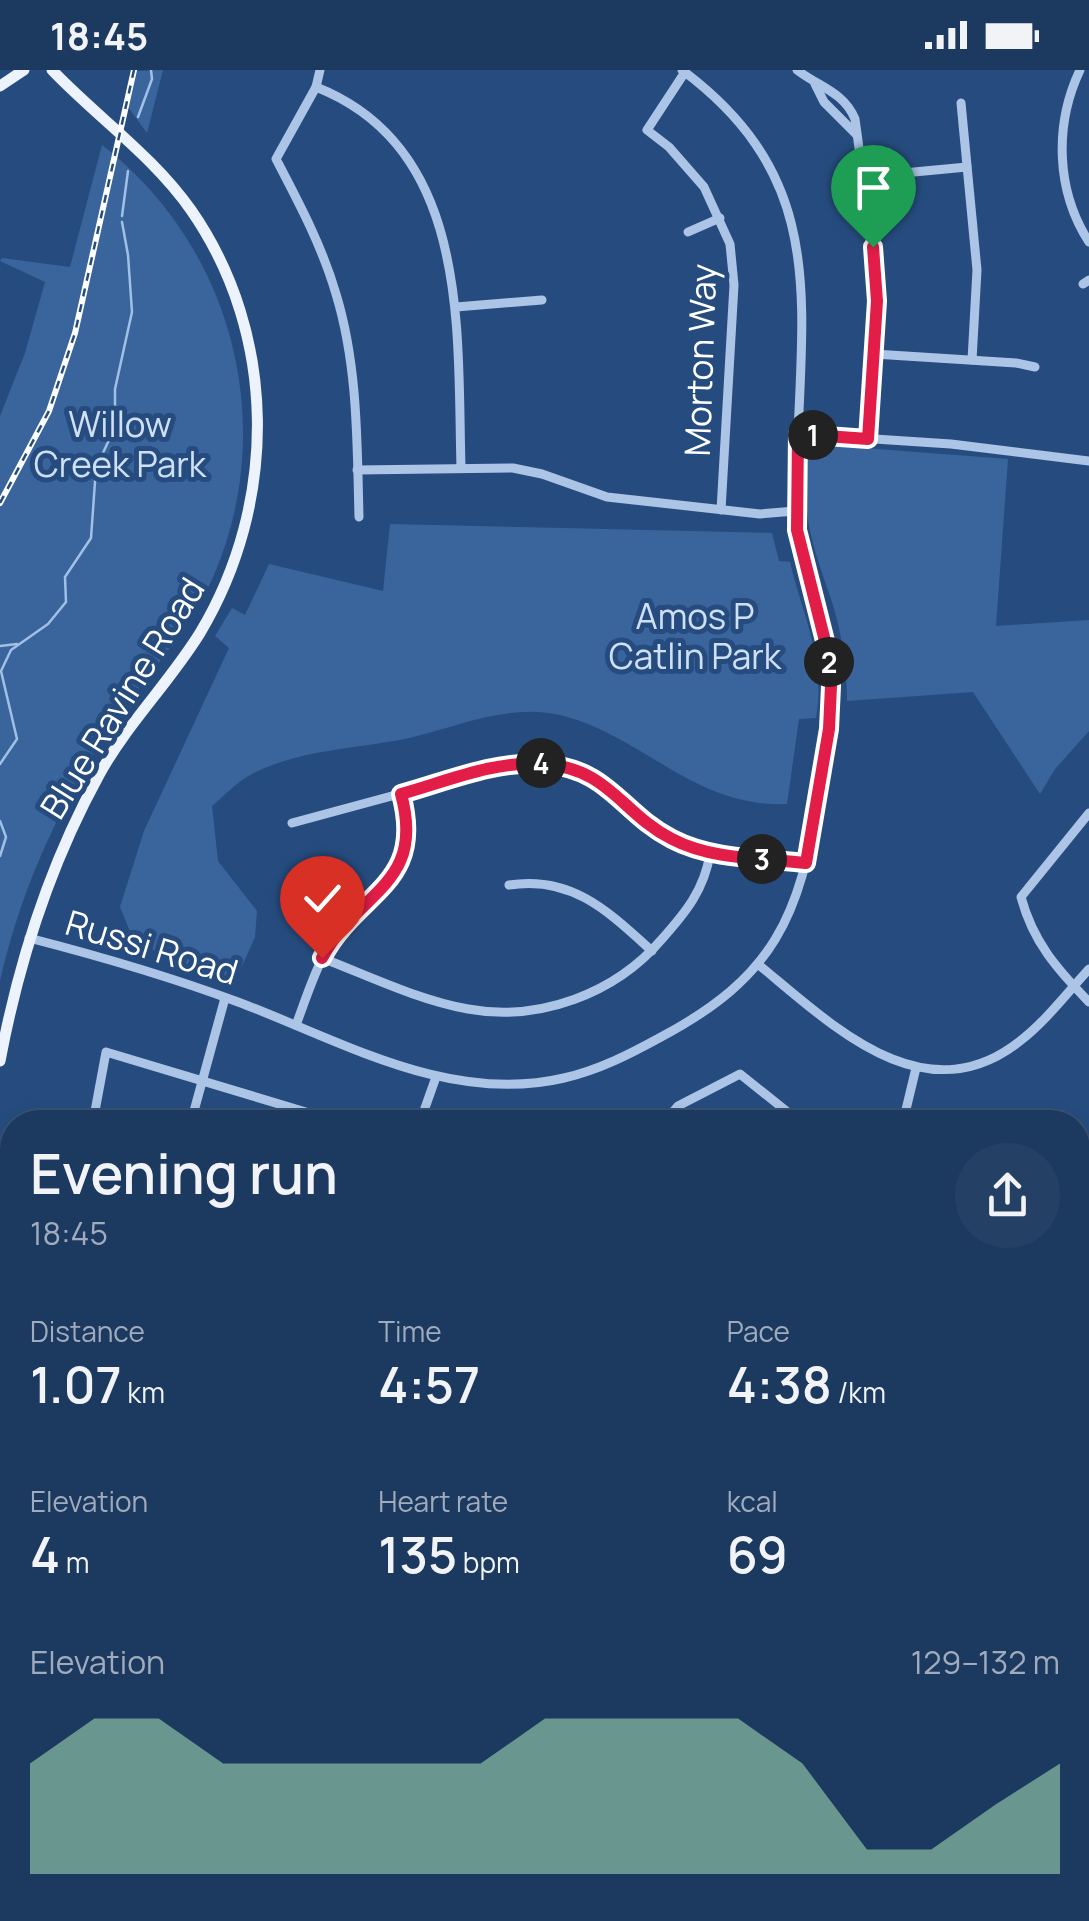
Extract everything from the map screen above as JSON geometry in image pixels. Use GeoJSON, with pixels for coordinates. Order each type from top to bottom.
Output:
{"type":"FeatureCollection","features":[{"type":"Feature","properties":{"kind":"main road"},"geometry":{"type":"LineString","coordinates":[[0,86],[24,70]]}},
{"type":"Feature","properties":{"kind":"main road","name":"Blue Ravine Road"},"geometry":{"type":"LineString","coordinates":[[0,1061],[29,938],[55,865],[100,773],[136,717],[196,638],[220,596],[244,532],[256,476],[258,439],[256,387],[240,310],[226,272],[202,228],[152,162],[91,110],[52,70]]}},
{"type":"Feature","properties":{"kind":"street"},"geometry":{"type":"LineString","coordinates":[[320,70],[316,87],[276,159],[311,227],[337,297],[351,362],[359,517]]}},
{"type":"Feature","properties":{"kind":"street"},"geometry":{"type":"LineString","coordinates":[[798,70],[815,84],[834,91],[849,104],[855,119],[876,271],[868,439]]}},
{"type":"Feature","properties":{"kind":"street"},"geometry":{"type":"LineString","coordinates":[[1080,70],[1068,104],[1062,165],[1073,214],[1089,242]]}},
{"type":"Feature","properties":{"kind":"street","name":"Morton Way"},"geometry":{"type":"LineString","coordinates":[[684,71],[648,130],[704,187],[730,244],[734,285],[721,510]]}},
{"type":"Feature","properties":{"kind":"street","name":"Russi Road"},"geometry":{"type":"LineString","coordinates":[[29,938],[225,998],[436,1077],[510,1084],[590,1071],[632,1053],[690,1022],[759,965],[785,924],[806,863],[829,729],[831,686],[826,645],[802,559],[795,511],[802,302],[799,258],[776,176],[761,150],[720,101],[684,71]]}},
{"type":"Feature","properties":{"kind":"street"},"geometry":{"type":"LineString","coordinates":[[815,84],[824,102],[856,134]]}},
{"type":"Feature","properties":{"kind":"street"},"geometry":{"type":"LineString","coordinates":[[316,87],[364,114],[398,146],[440,226],[456,307],[461,467]]}},
{"type":"Feature","properties":{"kind":"street"},"geometry":{"type":"LineString","coordinates":[[961,102],[977,270],[972,360]]}},
{"type":"Feature","properties":{"kind":"street"},"geometry":{"type":"LineString","coordinates":[[861,177],[967,166]]}},
{"type":"Feature","properties":{"kind":"street"},"geometry":{"type":"LineString","coordinates":[[688,232],[720,218]]}},
{"type":"Feature","properties":{"kind":"street"},"geometry":{"type":"LineString","coordinates":[[456,307],[542,300]]}},
{"type":"Feature","properties":{"kind":"street"},"geometry":{"type":"LineString","coordinates":[[874,354],[1035,367]]}},
{"type":"Feature","properties":{"kind":"street"},"geometry":{"type":"LineString","coordinates":[[798,434],[951,444],[1089,461]]}},
{"type":"Feature","properties":{"kind":"street"},"geometry":{"type":"LineString","coordinates":[[358,470],[528,470],[607,498],[760,514],[795,511]]}},
{"type":"Feature","properties":{"kind":"street"},"geometry":{"type":"LineString","coordinates":[[292,822],[515,764],[556,765],[596,779],[661,833],[710,854],[806,863]]}},
{"type":"Feature","properties":{"kind":"street"},"geometry":{"type":"LineString","coordinates":[[296,1025],[322,958],[340,928],[388,884],[400,864],[408,829],[401,794]]}},
{"type":"Feature","properties":{"kind":"street"},"geometry":{"type":"LineString","coordinates":[[1089,813],[1021,896],[1038,944],[1089,1002]]}},
{"type":"Feature","properties":{"kind":"street"},"geometry":{"type":"LineString","coordinates":[[322,958],[448,1005],[503,1012],[538,1010],[579,998],[624,974],[652,951],[694,901],[706,876],[710,854]]}},
{"type":"Feature","properties":{"kind":"street"},"geometry":{"type":"LineString","coordinates":[[509,886],[542,883],[577,892],[602,906],[652,951]]}},
{"type":"Feature","properties":{"kind":"street"},"geometry":{"type":"LineString","coordinates":[[759,965],[861,1044],[885,1058],[916,1068],[957,1068],[997,1056],[1031,1032],[1089,968]]}},
{"type":"Feature","properties":{"kind":"street"},"geometry":{"type":"LineString","coordinates":[[194,1110],[225,998]]}},
{"type":"Feature","properties":{"kind":"street"},"geometry":{"type":"LineString","coordinates":[[95,1110],[106,1052],[306,1110]]}},
{"type":"Feature","properties":{"kind":"street"},"geometry":{"type":"LineString","coordinates":[[906,1110],[916,1068]]}},
{"type":"Feature","properties":{"kind":"street"},"geometry":{"type":"LineString","coordinates":[[675,1110],[740,1074],[785,1110]]}},
{"type":"Feature","properties":{"kind":"street"},"geometry":{"type":"LineString","coordinates":[[424,1110],[436,1077]]}},
{"type":"Feature","properties":{"kind":"green space"},"geometry":{"type":"Polygon","coordinates":[[[163,70],[147,133],[128,107],[136,71],[163,70]]]}},
{"type":"Feature","properties":{"kind":"green space","name":"Willow Creek Park"},"geometry":{"type":"Polygon","coordinates":[[[102,145],[147,186],[183,233],[212,285],[231,341],[241,399],[242,458],[233,517],[214,575],[181,632],[97,749],[61,812],[19,912],[0,981],[0,416],[25,353],[45,282],[0,261],[2,258],[70,267],[102,145]]]}},
{"type":"Feature","properties":{"kind":"green space","name":"Amos P Catlin Park"},"geometry":{"type":"Polygon","coordinates":[[[813,446],[1008,459],[996,626],[1089,620],[1089,731],[1055,769],[1040,794],[973,692],[847,701],[839,626],[806,508],[807,456],[813,446]]]}},
{"type":"Feature","properties":{"kind":"green space"},"geometry":{"type":"Polygon","coordinates":[[[390,524],[772,533],[779,561],[790,562],[812,638],[818,676],[816,718],[799,719],[787,804],[725,795],[593,726],[544,712],[505,714],[409,738],[291,759],[248,776],[212,806],[218,861],[257,911],[255,937],[235,982],[218,972],[166,961],[129,929],[120,907],[144,831],[229,648],[215,636],[232,608],[245,615],[269,564],[383,591],[390,524]]]}},
{"type":"Feature","properties":{"kind":"waterway"},"geometry":{"type":"LineString","coordinates":[[138,117],[152,79],[151,70]]}},
{"type":"Feature","properties":{"kind":"waterway"},"geometry":{"type":"LineString","coordinates":[[122,216],[128,171]]}},
{"type":"Feature","properties":{"kind":"waterway"},"geometry":{"type":"LineString","coordinates":[[0,764],[17,739],[1,671],[11,650],[48,624],[66,602],[65,577],[91,538],[96,468],[115,427],[115,389],[132,312],[122,222]]}},
{"type":"Feature","properties":{"kind":"waterway"},"geometry":{"type":"LineString","coordinates":[[0,646],[17,644]]}},
{"type":"Feature","properties":{"kind":"waterway"},"geometry":{"type":"LineString","coordinates":[[0,821],[6,837],[0,856]]}},
{"type":"Feature","properties":{"kind":"railway"},"geometry":{"type":"LineString","coordinates":[[0,503],[49,411],[75,333],[134,70]]}},
{"type":"Feature","properties":{"kind":"route"},"geometry":{"type":"LineString","coordinates":[[322,958],[340,928],[388,884],[400,864],[408,829],[401,794],[515,764],[556,765],[596,779],[661,833],[710,854],[806,863],[829,729],[831,686],[826,645],[797,530],[798,434],[868,439],[877,301],[873,247]]}}]}
